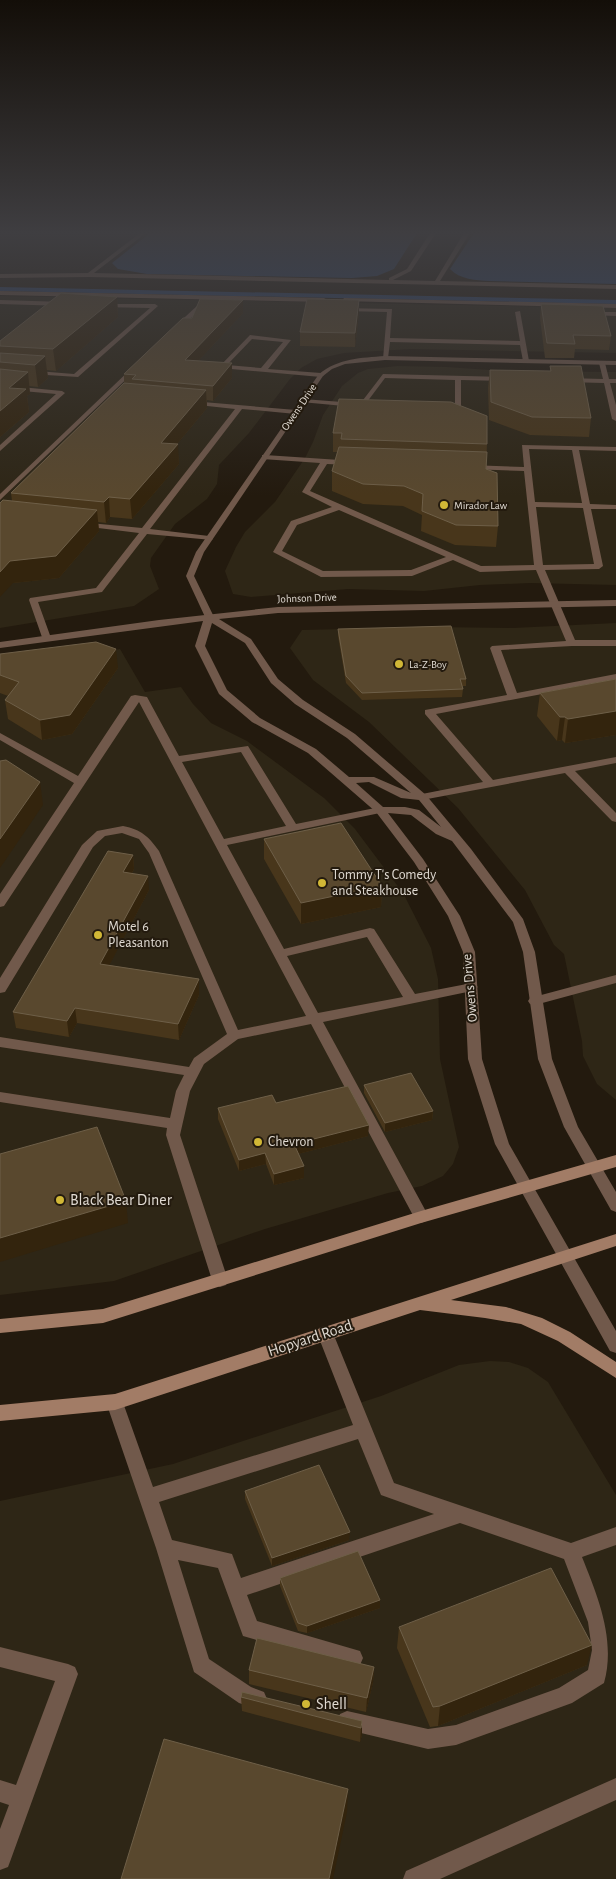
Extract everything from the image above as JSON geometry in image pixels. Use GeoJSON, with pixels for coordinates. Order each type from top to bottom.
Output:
{"type":"FeatureCollection","features":[{"type":"Feature","properties":{"kind":"main road"},"geometry":{"type":"LineString","coordinates":[[0,1326],[103,1316],[421,1217],[616,1161]]}},
{"type":"Feature","properties":{"kind":"main road","name":"Hopyard Road"},"geometry":{"type":"LineString","coordinates":[[0,1413],[115,1402],[616,1240]]}},
{"type":"Feature","properties":{"kind":"main road"},"geometry":{"type":"LineString","coordinates":[[416,1304],[508,1314],[539,1324],[567,1337],[616,1370]]}},
{"type":"Feature","properties":{"kind":"street"},"geometry":{"type":"LineString","coordinates":[[0,370],[76,376],[138,321]]}},
{"type":"Feature","properties":{"kind":"street"},"geometry":{"type":"LineString","coordinates":[[166,338],[184,321]]}},
{"type":"Feature","properties":{"kind":"street"},"geometry":{"type":"LineString","coordinates":[[385,358],[389,321]]}},
{"type":"Feature","properties":{"kind":"street"},"geometry":{"type":"LineString","coordinates":[[519,321],[526,361]]}},
{"type":"Feature","properties":{"kind":"street"},"geometry":{"type":"LineString","coordinates":[[263,370],[288,340],[250,337],[222,367],[321,375]]}},
{"type":"Feature","properties":{"kind":"street"},"geometry":{"type":"LineString","coordinates":[[387,340],[523,343]]}},
{"type":"Feature","properties":{"kind":"street","name":"Owens Drive"},"geometry":{"type":"LineString","coordinates":[[616,363],[385,358],[344,362],[330,368],[321,375],[209,538],[200,552],[190,576],[209,617],[200,646],[223,692],[256,720],[312,751],[380,810],[419,861],[454,916],[469,952],[475,1059],[502,1144],[616,1346]]}},
{"type":"Feature","properties":{"kind":"street"},"geometry":{"type":"LineString","coordinates":[[602,363],[616,420]]}},
{"type":"Feature","properties":{"kind":"street"},"geometry":{"type":"LineString","coordinates":[[0,498],[140,364]]}},
{"type":"Feature","properties":{"kind":"street"},"geometry":{"type":"LineString","coordinates":[[362,406],[383,376],[517,379]]}},
{"type":"Feature","properties":{"kind":"street"},"geometry":{"type":"LineString","coordinates":[[439,408],[458,408],[458,377]]}},
{"type":"Feature","properties":{"kind":"street"},"geometry":{"type":"LineString","coordinates":[[557,380],[616,381]]}},
{"type":"Feature","properties":{"kind":"street"},"geometry":{"type":"LineString","coordinates":[[0,387],[62,393],[0,449]]}},
{"type":"Feature","properties":{"kind":"street"},"geometry":{"type":"LineString","coordinates":[[106,396],[116,397]]}},
{"type":"Feature","properties":{"kind":"street"},"geometry":{"type":"LineString","coordinates":[[303,401],[372,406]]}},
{"type":"Feature","properties":{"kind":"street"},"geometry":{"type":"LineString","coordinates":[[183,402],[296,412]]}},
{"type":"Feature","properties":{"kind":"street"},"geometry":{"type":"LineString","coordinates":[[46,638],[33,600],[99,590],[240,407]]}},
{"type":"Feature","properties":{"kind":"street"},"geometry":{"type":"LineString","coordinates":[[572,643],[539,567],[525,447],[616,449]]}},
{"type":"Feature","properties":{"kind":"street"},"geometry":{"type":"LineString","coordinates":[[324,462],[306,492],[480,568],[599,566],[575,448]]}},
{"type":"Feature","properties":{"kind":"street"},"geometry":{"type":"LineString","coordinates":[[265,457],[363,463]]}},
{"type":"Feature","properties":{"kind":"street"},"geometry":{"type":"LineString","coordinates":[[460,466],[528,469]]}},
{"type":"Feature","properties":{"kind":"street"},"geometry":{"type":"LineString","coordinates":[[532,504],[616,507]]}},
{"type":"Feature","properties":{"kind":"street"},"geometry":{"type":"LineString","coordinates":[[339,507],[294,524],[277,552],[321,574],[412,573],[453,557]]}},
{"type":"Feature","properties":{"kind":"street"},"geometry":{"type":"LineString","coordinates":[[77,524],[209,538]]}},
{"type":"Feature","properties":{"kind":"street","name":"Johnson Drive"},"geometry":{"type":"LineString","coordinates":[[0,645],[209,617],[278,610],[616,603]]}},
{"type":"Feature","properties":{"kind":"street"},"geometry":{"type":"LineString","coordinates":[[209,617],[248,641],[274,681],[298,702],[350,736],[422,797],[457,838],[519,922],[529,952],[545,1059],[571,1127],[616,1206]]}},
{"type":"Feature","properties":{"kind":"street"},"geometry":{"type":"LineString","coordinates":[[514,697],[495,648],[572,643],[616,643]]}},
{"type":"Feature","properties":{"kind":"street"},"geometry":{"type":"LineString","coordinates":[[491,784],[429,712],[616,677]]}},
{"type":"Feature","properties":{"kind":"street"},"geometry":{"type":"LineString","coordinates":[[0,903],[135,698],[143,699],[421,1217]]}},
{"type":"Feature","properties":{"kind":"street"},"geometry":{"type":"LineString","coordinates":[[0,736],[80,782]]}},
{"type":"Feature","properties":{"kind":"street"},"geometry":{"type":"LineString","coordinates":[[176,760],[244,748],[293,828]]}},
{"type":"Feature","properties":{"kind":"street"},"geometry":{"type":"LineString","coordinates":[[346,781],[370,779],[405,796],[422,797],[616,760]]}},
{"type":"Feature","properties":{"kind":"street"},"geometry":{"type":"LineString","coordinates":[[567,769],[616,819]]}},
{"type":"Feature","properties":{"kind":"street"},"geometry":{"type":"LineString","coordinates":[[221,843],[380,810],[416,813],[443,834],[457,838]]}},
{"type":"Feature","properties":{"kind":"street"},"geometry":{"type":"LineString","coordinates":[[0,989],[88,845],[101,834],[123,829],[144,837],[155,853],[234,1035]]}},
{"type":"Feature","properties":{"kind":"street"},"geometry":{"type":"LineString","coordinates":[[280,954],[370,932],[412,998]]}},
{"type":"Feature","properties":{"kind":"street"},"geometry":{"type":"LineString","coordinates":[[535,1001],[616,979]]}},
{"type":"Feature","properties":{"kind":"street"},"geometry":{"type":"LineString","coordinates":[[220,1280],[173,1135],[183,1091],[199,1061],[234,1035],[472,987]]}},
{"type":"Feature","properties":{"kind":"street"},"geometry":{"type":"LineString","coordinates":[[0,1042],[193,1072]]}},
{"type":"Feature","properties":{"kind":"street"},"geometry":{"type":"LineString","coordinates":[[0,1097],[176,1124]]}},
{"type":"Feature","properties":{"kind":"street"},"geometry":{"type":"LineString","coordinates":[[325,1334],[387,1489],[570,1552],[616,1536]]}},
{"type":"Feature","properties":{"kind":"street"},"geometry":{"type":"LineString","coordinates":[[115,1402],[165,1548],[201,1665],[246,1696],[273,1703]]}},
{"type":"Feature","properties":{"kind":"street"},"geometry":{"type":"LineString","coordinates":[[148,1497],[363,1430]]}},
{"type":"Feature","properties":{"kind":"street"},"geometry":{"type":"LineString","coordinates":[[236,1589],[460,1514]]}},
{"type":"Feature","properties":{"kind":"street"},"geometry":{"type":"LineString","coordinates":[[165,1548],[225,1560],[250,1629],[354,1658]]}},
{"type":"Feature","properties":{"kind":"street"},"geometry":{"type":"LineString","coordinates":[[327,1716],[428,1739],[456,1735],[565,1696],[597,1676],[602,1650],[598,1622],[570,1552]]}},
{"type":"Feature","properties":{"kind":"street"},"geometry":{"type":"LineString","coordinates":[[0,1657],[68,1674],[0,1858]]}},
{"type":"Feature","properties":{"kind":"street"},"geometry":{"type":"LineString","coordinates":[[414,1879],[616,1789]]}},
{"type":"Feature","properties":{"kind":"street"},"geometry":{"type":"LineString","coordinates":[[0,1791],[22,1798]]}},
{"type":"Feature","properties":{"kind":"shaded area"},"geometry":{"type":"Polygon","coordinates":[[[0,321],[616,321],[616,353],[411,349],[344,353],[317,359],[301,368],[290,379],[249,433],[219,465],[217,484],[207,499],[175,524],[151,558],[150,566],[159,589],[134,606],[0,628],[0,321]]]}},
{"type":"Feature","properties":{"kind":"shaded area"},"geometry":{"type":"Polygon","coordinates":[[[398,366],[504,371],[616,372],[616,585],[530,583],[480,585],[424,591],[348,589],[251,597],[233,594],[225,571],[236,547],[245,532],[275,502],[305,458],[323,415],[342,386],[358,373],[368,369],[398,366]]]}},
{"type":"Feature","properties":{"kind":"shaded area"},"geometry":{"type":"Polygon","coordinates":[[[616,623],[616,1100],[597,1084],[583,1056],[582,1041],[564,954],[554,945],[525,890],[458,808],[369,722],[313,680],[290,648],[302,630],[434,627],[513,628],[616,623]]]}},
{"type":"Feature","properties":{"kind":"shaded area"},"geometry":{"type":"Polygon","coordinates":[[[120,649],[145,692],[181,687],[193,704],[211,723],[247,741],[324,798],[355,829],[403,893],[431,948],[438,979],[440,1059],[459,1147],[453,1164],[443,1176],[422,1186],[388,1193],[265,1229],[114,1281],[0,1295],[0,671],[120,649]]]}},
{"type":"Feature","properties":{"kind":"shaded area"},"geometry":{"type":"Polygon","coordinates":[[[490,1361],[509,1362],[528,1368],[548,1382],[616,1495],[616,1879],[0,1879],[0,1501],[173,1464],[381,1396],[459,1365],[490,1361]]]}},
{"type":"Feature","properties":{"kind":"building"},"geometry":{"type":"Polygon","coordinates":[[[26,321],[88,321],[53,349],[0,346],[0,341],[26,321]]]}},
{"type":"Feature","properties":{"kind":"building"},"geometry":{"type":"Polygon","coordinates":[[[180,321],[223,321],[185,360],[232,363],[213,386],[132,379],[136,375],[124,374],[180,321]]]}},
{"type":"Feature","properties":{"kind":"building"},"geometry":{"type":"Polygon","coordinates":[[[302,321],[356,321],[355,333],[300,332],[302,321]]]}},
{"type":"Feature","properties":{"kind":"building"},"geometry":{"type":"Polygon","coordinates":[[[544,321],[607,321],[611,336],[573,335],[575,344],[547,343],[544,321]]]}},
{"type":"Feature","properties":{"kind":"building"},"geometry":{"type":"Polygon","coordinates":[[[0,353],[45,356],[35,365],[0,362],[0,353]]]}},
{"type":"Feature","properties":{"kind":"building"},"geometry":{"type":"Polygon","coordinates":[[[550,366],[581,366],[591,418],[532,417],[491,402],[490,370],[551,371],[550,366]]]}},
{"type":"Feature","properties":{"kind":"building"},"geometry":{"type":"Polygon","coordinates":[[[0,369],[28,372],[9,388],[26,389],[0,411],[0,369]]]}},
{"type":"Feature","properties":{"kind":"building"},"geometry":{"type":"Polygon","coordinates":[[[124,383],[206,390],[161,443],[178,444],[130,499],[109,497],[104,502],[11,493],[124,383]]]}},
{"type":"Feature","properties":{"kind":"building"},"geometry":{"type":"Polygon","coordinates":[[[339,399],[451,402],[487,416],[487,444],[341,439],[342,433],[333,433],[339,399]]]}},
{"type":"Feature","properties":{"kind":"building"},"geometry":{"type":"Polygon","coordinates":[[[339,447],[487,452],[486,469],[497,473],[498,526],[456,525],[422,511],[423,494],[404,486],[363,484],[332,471],[339,447]]]}},
{"type":"Feature","properties":{"kind":"building"},"geometry":{"type":"Polygon","coordinates":[[[3,500],[97,510],[56,556],[10,561],[0,572],[0,503],[3,500]]]}},
{"type":"Feature","properties":{"kind":"building"},"geometry":{"type":"Polygon","coordinates":[[[451,626],[466,679],[460,679],[463,689],[362,693],[346,676],[338,629],[451,626]]]}},
{"type":"Feature","properties":{"kind":"building"},"geometry":{"type":"Polygon","coordinates":[[[96,642],[116,649],[70,715],[40,720],[5,700],[19,682],[0,675],[0,654],[96,642]]]}},
{"type":"Feature","properties":{"kind":"building"},"geometry":{"type":"Polygon","coordinates":[[[616,679],[616,711],[568,719],[560,717],[540,693],[616,679]]]}},
{"type":"Feature","properties":{"kind":"building"},"geometry":{"type":"Polygon","coordinates":[[[6,760],[40,782],[0,839],[0,761],[6,760]]]}},
{"type":"Feature","properties":{"kind":"building","name":"Tommy T's Comedy and Steakhouse"},"geometry":{"type":"Polygon","coordinates":[[[341,823],[382,886],[301,903],[264,839],[341,823]]]}},
{"type":"Feature","properties":{"kind":"building","name":"Motel 6 Pleasanton"},"geometry":{"type":"Polygon","coordinates":[[[108,851],[133,855],[123,872],[148,876],[100,964],[199,979],[178,1024],[75,1008],[67,1021],[13,1012],[108,851]]]}},
{"type":"Feature","properties":{"kind":"building"},"geometry":{"type":"Polygon","coordinates":[[[411,1073],[433,1111],[385,1123],[364,1085],[411,1073]]]}},
{"type":"Feature","properties":{"kind":"building"},"geometry":{"type":"Polygon","coordinates":[[[348,1086],[369,1125],[294,1144],[304,1166],[274,1174],[265,1153],[239,1160],[218,1108],[272,1095],[276,1103],[348,1086]]]}},
{"type":"Feature","properties":{"kind":"building","name":"Black Bear Diner"},"geometry":{"type":"Polygon","coordinates":[[[97,1127],[126,1201],[0,1238],[0,1154],[97,1127]]]}},
{"type":"Feature","properties":{"kind":"building"},"geometry":{"type":"Polygon","coordinates":[[[319,1465],[350,1532],[272,1558],[245,1491],[319,1465]]]}},
{"type":"Feature","properties":{"kind":"building"},"geometry":{"type":"Polygon","coordinates":[[[358,1551],[380,1600],[307,1626],[298,1623],[280,1578],[358,1551]]]}},
{"type":"Feature","properties":{"kind":"building"},"geometry":{"type":"Polygon","coordinates":[[[551,1568],[592,1645],[440,1706],[433,1707],[399,1627],[551,1568]]]}},
{"type":"Feature","properties":{"kind":"building"},"geometry":{"type":"Polygon","coordinates":[[[257,1638],[374,1667],[367,1698],[249,1670],[257,1638]]]}},
{"type":"Feature","properties":{"kind":"building"},"geometry":{"type":"Polygon","coordinates":[[[242,1692],[362,1721],[361,1728],[241,1697],[242,1692]]]}},
{"type":"Feature","properties":{"kind":"building"},"geometry":{"type":"Polygon","coordinates":[[[164,1739],[348,1789],[329,1879],[121,1879],[164,1739]]]}},
{"type":"Feature","properties":{"kind":"place","name":"Mirador Law"},"geometry":{"type":"Point","coordinates":[444,505]}},
{"type":"Feature","properties":{"kind":"place","name":"La-Z-Boy"},"geometry":{"type":"Point","coordinates":[399,664]}},
{"type":"Feature","properties":{"kind":"place","name":"Tommy T's Comedy and Steakhouse"},"geometry":{"type":"Point","coordinates":[322,883]}},
{"type":"Feature","properties":{"kind":"place","name":"Motel 6 Pleasanton"},"geometry":{"type":"Point","coordinates":[98,935]}},
{"type":"Feature","properties":{"kind":"place","name":"Chevron"},"geometry":{"type":"Point","coordinates":[258,1142]}},
{"type":"Feature","properties":{"kind":"place","name":"Black Bear Diner"},"geometry":{"type":"Point","coordinates":[60,1200]}},
{"type":"Feature","properties":{"kind":"place","name":"Shell"},"geometry":{"type":"Point","coordinates":[306,1704]}}]}
